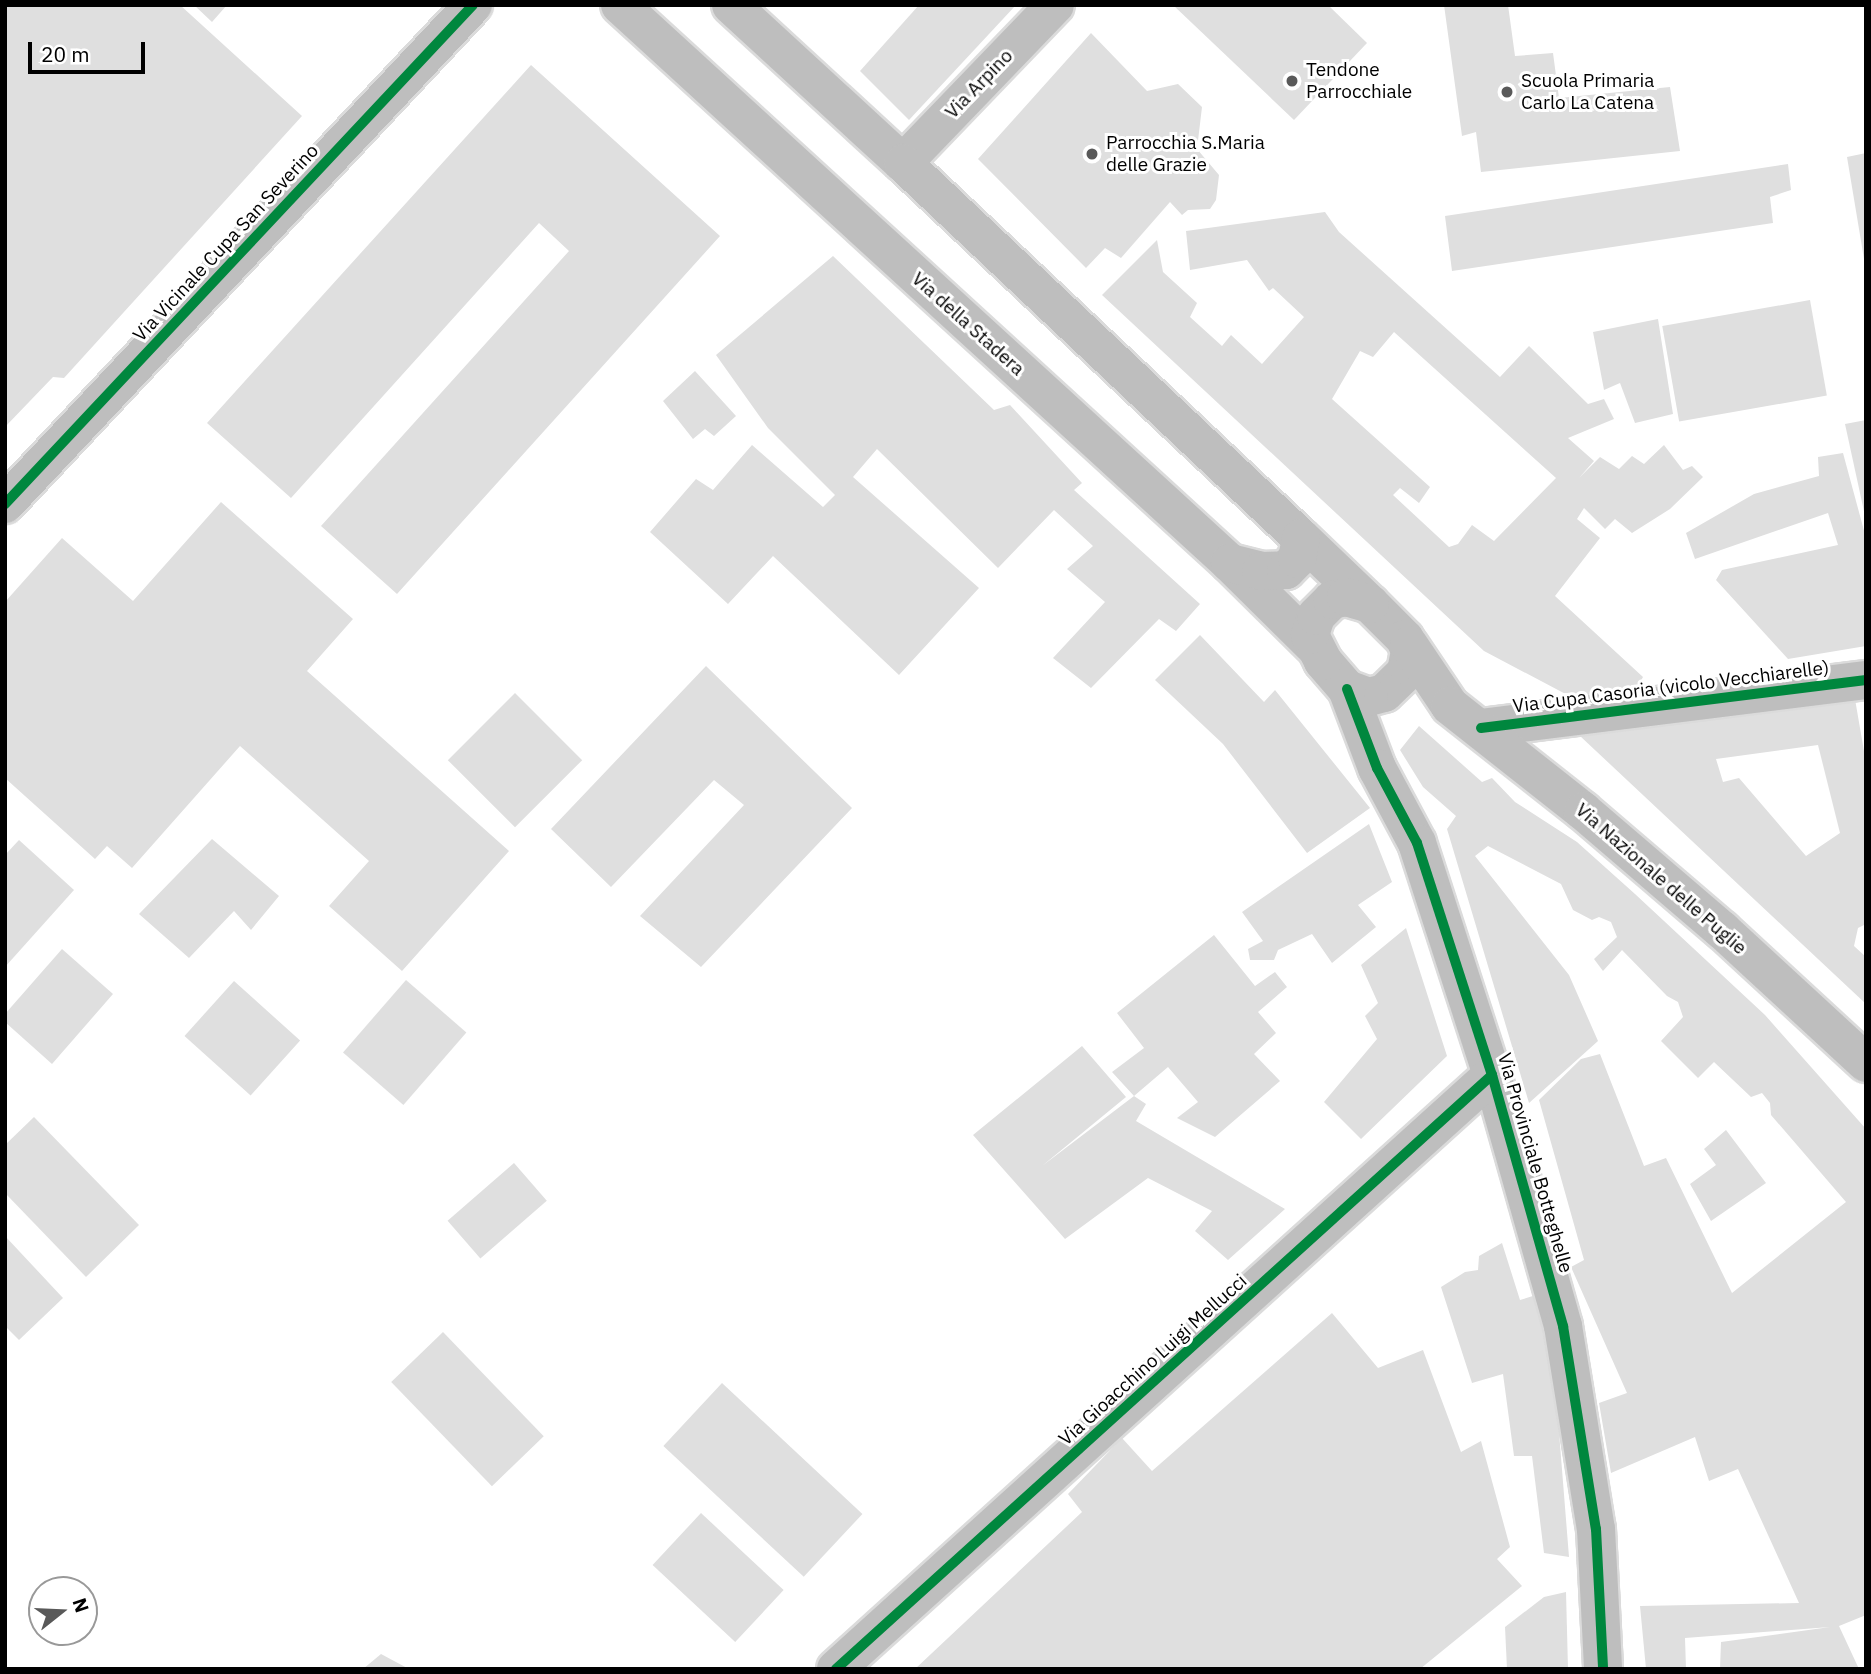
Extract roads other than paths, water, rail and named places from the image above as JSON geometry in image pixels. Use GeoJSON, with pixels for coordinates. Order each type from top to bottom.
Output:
{"type":"FeatureCollection","features":[{"type":"Feature","properties":{"kind":"street","name":"Via Vicinale Cupa San Severino"},"geometry":{"type":"LineString","coordinates":[[5,504],[473,5]]}},
{"type":"Feature","properties":{"kind":"street","name":"Via della Stadera"},"geometry":{"type":"LineString","coordinates":[[620,5],[1230,563],[1313,645]]}},
{"type":"Feature","properties":{"kind":"street"},"geometry":{"type":"LineString","coordinates":[[731,5],[1301,538],[1370,604],[1409,645],[1409,667],[1371,691],[1313,645],[1311,627],[1328,603],[1346,597],[1370,604]]}},
{"type":"Feature","properties":{"kind":"street","name":"Via Arpino"},"geometry":{"type":"LineString","coordinates":[[903,163],[1055,5]]}},
{"type":"Feature","properties":{"kind":"street"},"geometry":{"type":"LineString","coordinates":[[1230,563],[1262,571],[1286,570],[1297,559],[1301,538]]}},
{"type":"Feature","properties":{"kind":"street","name":"Via Nazionale delle Puglie"},"geometry":{"type":"LineString","coordinates":[[1409,645],[1447,704],[1481,728],[1722,930],[1866,1063]]}},
{"type":"Feature","properties":{"kind":"street","name":"Via Cupa Casoria (vicolo Vecchiarelle)"},"geometry":{"type":"LineString","coordinates":[[1481,728],[1866,680]]}},
{"type":"Feature","properties":{"kind":"street","name":"Via Nazionale delle Puglie"},"geometry":{"type":"LineString","coordinates":[[1371,691],[1447,704]]}},
{"type":"Feature","properties":{"kind":"street","name":"Via Provinciale Botteghelle"},"geometry":{"type":"LineString","coordinates":[[1371,691],[1377,768],[1417,843],[1492,1075],[1563,1326],[1596,1529],[1603,1669]]}},
{"type":"Feature","properties":{"kind":"street","name":"Via Gioacchino Luigi Mellucci"},"geometry":{"type":"LineString","coordinates":[[836,1669],[1492,1075]]}},
{"type":"Feature","properties":{"kind":"place","name":"Tendone Parrocchiale"},"geometry":{"type":"Point","coordinates":[1292,81]}},
{"type":"Feature","properties":{"kind":"place","name":"Scuola Primaria Carlo La Catena"},"geometry":{"type":"Point","coordinates":[1507,92]}},
{"type":"Feature","properties":{"kind":"place","name":"Parrocchia S.Maria delle Grazie"},"geometry":{"type":"Point","coordinates":[1092,154]}}]}
